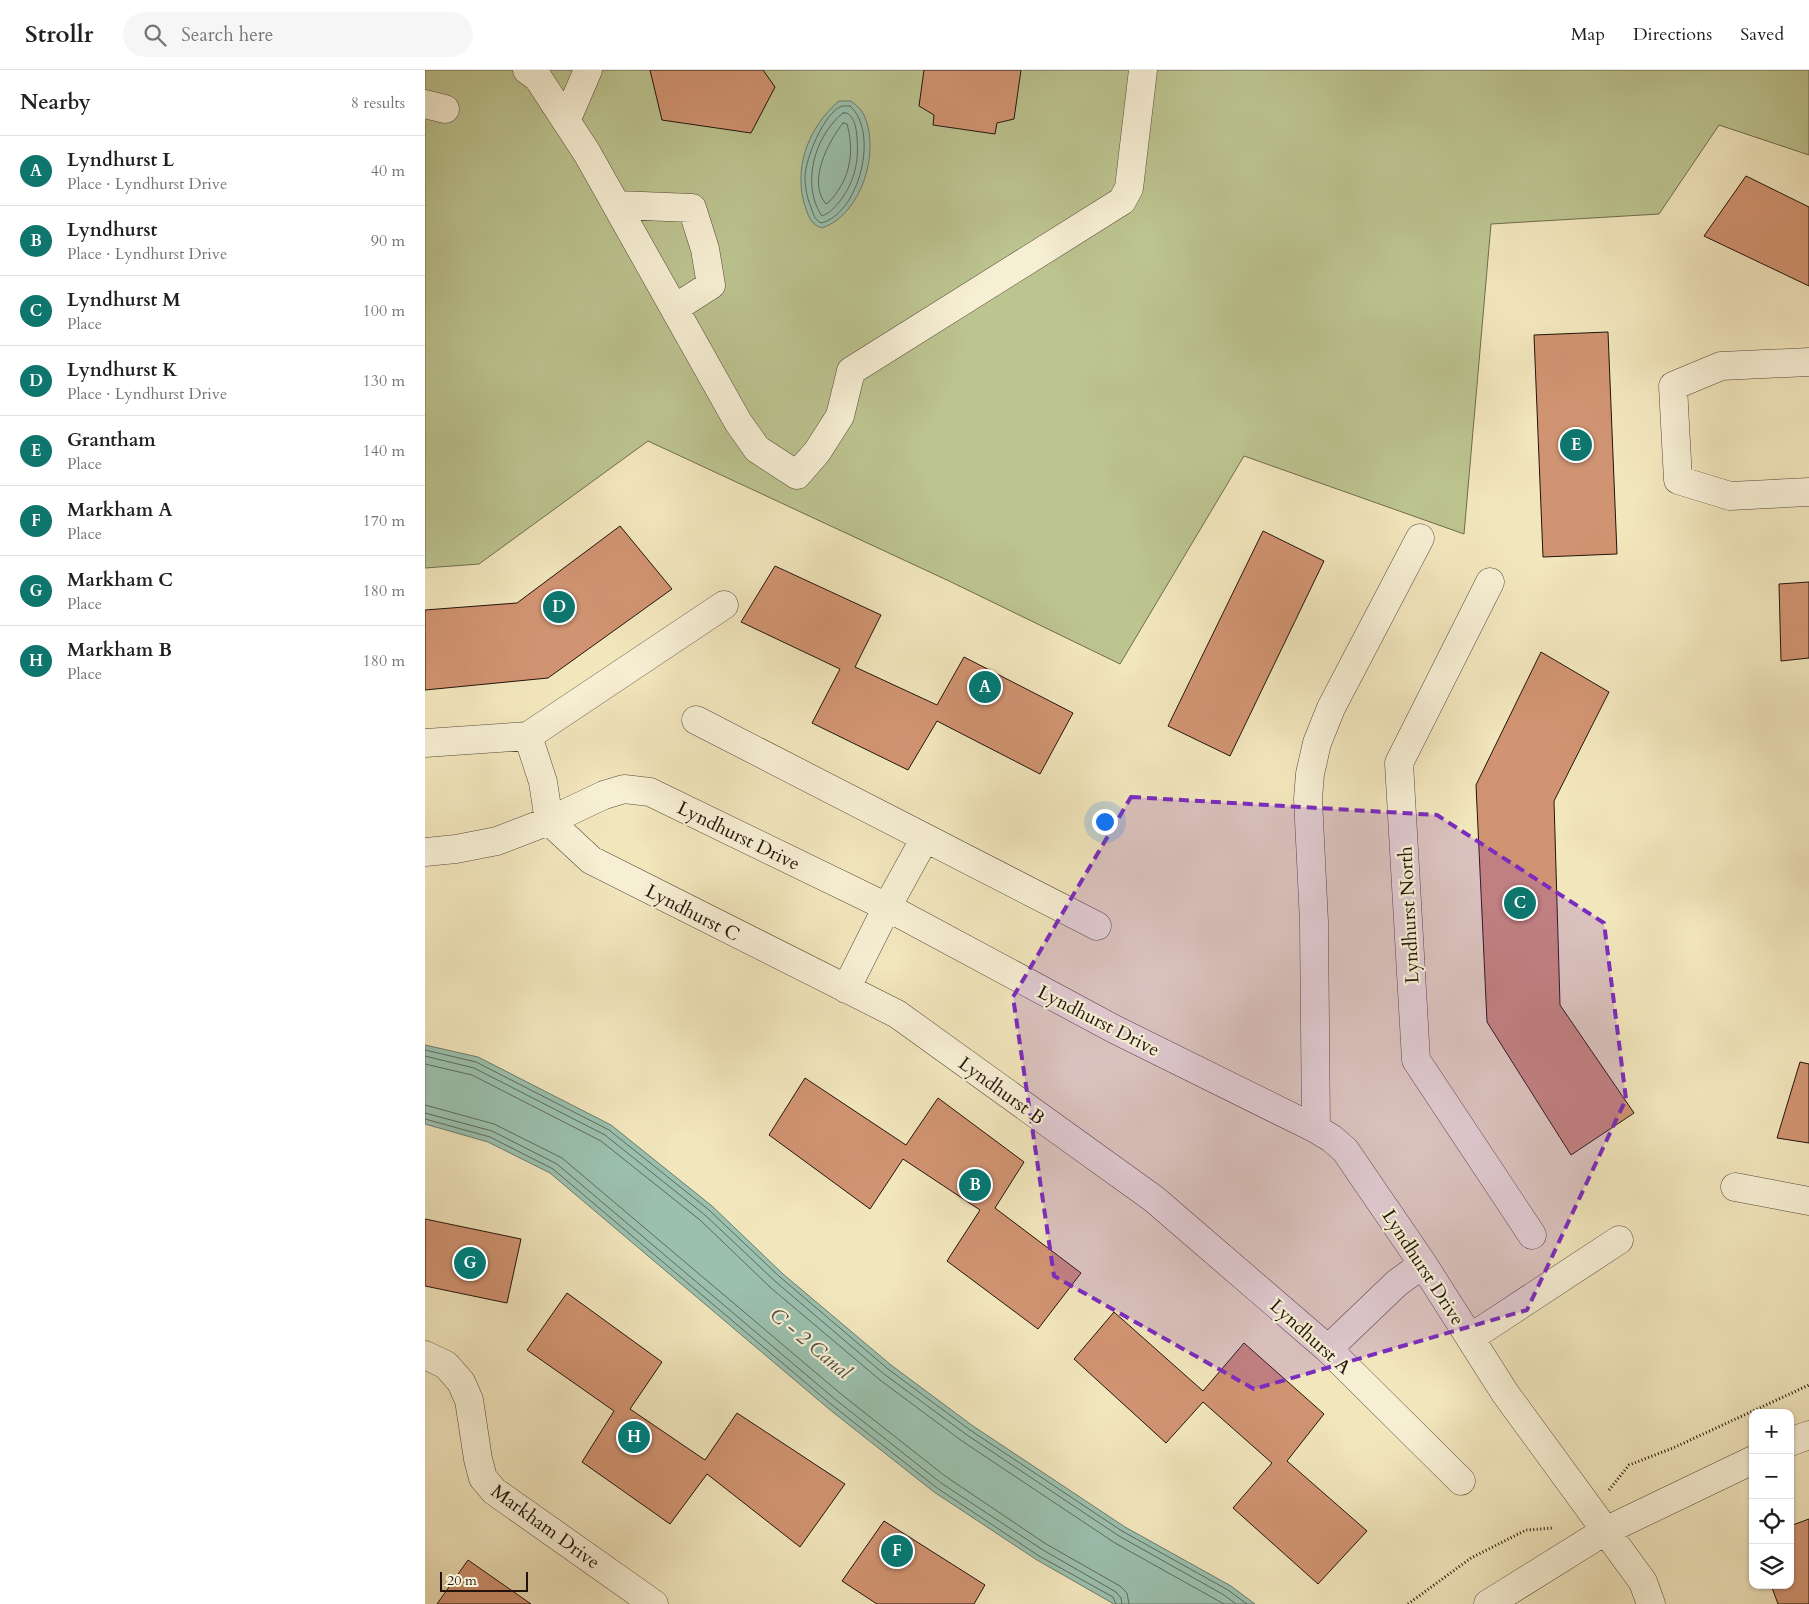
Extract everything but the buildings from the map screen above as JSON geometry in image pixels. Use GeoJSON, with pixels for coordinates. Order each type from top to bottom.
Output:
{"type":"FeatureCollection","features":[{"type":"Feature","properties":{"kind":"street"},"geometry":{"type":"LineString","coordinates":[[527,70],[538,78],[587,153],[738,422],[757,449],[797,475],[817,452],[840,416],[851,371],[1122,201],[1129,188],[1143,70]]}},
{"type":"Feature","properties":{"kind":"street"},"geometry":{"type":"LineString","coordinates":[[566,120],[588,70]]}},
{"type":"Feature","properties":{"kind":"street"},"geometry":{"type":"LineString","coordinates":[[617,205],[692,208],[705,248],[711,285],[675,308]]}},
{"type":"Feature","properties":{"kind":"street"},"geometry":{"type":"LineString","coordinates":[[1809,362],[1721,366],[1673,386],[1678,480],[1730,496],[1809,492]]}},
{"type":"Feature","properties":{"kind":"street"},"geometry":{"type":"LineString","coordinates":[[1315,1129],[1314,922],[1308,799],[1310,774],[1317,743],[1331,708],[1420,538]]}},
{"type":"Feature","properties":{"kind":"street","name":"Lyndhurst North"},"geometry":{"type":"LineString","coordinates":[[1490,582],[1399,763],[1416,1060],[1532,1235]]}},
{"type":"Feature","properties":{"kind":"street"},"geometry":{"type":"LineString","coordinates":[[425,742],[528,736],[724,605]]}},
{"type":"Feature","properties":{"kind":"street"},"geometry":{"type":"LineString","coordinates":[[696,720],[1097,926]]}},
{"type":"Feature","properties":{"kind":"street"},"geometry":{"type":"LineString","coordinates":[[528,736],[543,782],[549,821]]}},
{"type":"Feature","properties":{"kind":"street","name":"Lyndhurst Drive"},"geometry":{"type":"LineString","coordinates":[[425,852],[456,849],[497,841],[549,821],[604,795],[624,789],[650,792],[887,907],[1114,1029],[1331,1138],[1345,1150],[1423,1264],[1505,1393],[1643,1582],[1651,1604]]}},
{"type":"Feature","properties":{"kind":"street","name":"Lyndhurst C"},"geometry":{"type":"LineString","coordinates":[[549,821],[591,860],[846,990]]}},
{"type":"Feature","properties":{"kind":"street"},"geometry":{"type":"LineString","coordinates":[[846,990],[887,907],[925,838]]}},
{"type":"Feature","properties":{"kind":"street","name":"Lyndhurst B"},"geometry":{"type":"LineString","coordinates":[[846,990],[897,1014],[1154,1199]]}},
{"type":"Feature","properties":{"kind":"street"},"geometry":{"type":"LineString","coordinates":[[1735,1186],[1809,1201]]}},
{"type":"Feature","properties":{"kind":"street","name":"Lyndhurst A"},"geometry":{"type":"LineString","coordinates":[[1154,1199],[1329,1349],[1461,1481]]}},
{"type":"Feature","properties":{"kind":"street"},"geometry":{"type":"LineString","coordinates":[[1470,1338],[1619,1240]]}},
{"type":"Feature","properties":{"kind":"street"},"geometry":{"type":"LineString","coordinates":[[1329,1349],[1397,1283],[1423,1264]]}},
{"type":"Feature","properties":{"kind":"street","name":"Markham Drive"},"geometry":{"type":"LineString","coordinates":[[425,1355],[446,1365],[461,1382],[469,1400],[478,1459],[483,1478],[494,1491],[654,1604]]}},
{"type":"Feature","properties":{"kind":"street"},"geometry":{"type":"LineString","coordinates":[[1794,1441],[1809,1435]]}},
{"type":"Feature","properties":{"kind":"street"},"geometry":{"type":"LineString","coordinates":[[1488,1604],[1605,1531],[1749,1462]]}},
{"type":"Feature","properties":{"kind":"path"},"geometry":{"type":"LineString","coordinates":[[1606,1493],[1629,1465],[1673,1448],[1809,1385]]}},
{"type":"Feature","properties":{"kind":"path"},"geometry":{"type":"LineString","coordinates":[[1408,1604],[1471,1558],[1526,1530],[1555,1528]]}},
{"type":"Feature","properties":{"kind":"highlighted area"},"geometry":{"type":"Polygon","coordinates":[[[1131,797],[1437,815],[1604,923],[1626,1099],[1527,1310],[1254,1389],[1054,1276],[1013,997],[1131,797]]]}},
{"type":"Feature","properties":{"kind":"shaded area"},"geometry":{"type":"Polygon","coordinates":[[[425,70],[1809,70],[1809,155],[1719,125],[1659,214],[1491,224],[1464,534],[1244,456],[1120,664],[949,581],[648,441],[479,564],[425,568],[425,70]]]}},
{"type":"Feature","properties":{"kind":"water"},"geometry":{"type":"Polygon","coordinates":[[[839,101],[851,101],[864,115],[869,130],[868,164],[857,196],[847,210],[836,221],[822,228],[811,221],[806,209],[802,194],[802,165],[811,136],[819,123],[839,101]]]}},
{"type":"Feature","properties":{"kind":"water","name":"C - 2 Canal"},"geometry":{"type":"Polygon","coordinates":[[[425,1045],[478,1057],[611,1125],[712,1206],[783,1274],[891,1365],[973,1426],[1125,1527],[1231,1586],[1255,1604],[1114,1604],[1037,1560],[934,1492],[829,1409],[550,1173],[488,1142],[425,1124],[425,1045]]]}},
{"type":"Feature","properties":{"kind":"place","name":"Grantham"},"geometry":{"type":"Point","coordinates":[1576,445]}},
{"type":"Feature","properties":{"kind":"place","name":"Lyndhurst K"},"geometry":{"type":"Point","coordinates":[559,607]}},
{"type":"Feature","properties":{"kind":"place","name":"Lyndhurst L"},"geometry":{"type":"Point","coordinates":[985,687]}},
{"type":"Feature","properties":{"kind":"place","name":"Lyndhurst M"},"geometry":{"type":"Point","coordinates":[1520,903]}},
{"type":"Feature","properties":{"kind":"place","name":"Lyndhurst"},"geometry":{"type":"Point","coordinates":[975,1185]}},
{"type":"Feature","properties":{"kind":"place","name":"Markham C"},"geometry":{"type":"Point","coordinates":[470,1263]}},
{"type":"Feature","properties":{"kind":"place","name":"Markham B"},"geometry":{"type":"Point","coordinates":[634,1437]}},
{"type":"Feature","properties":{"kind":"place","name":"Markham A"},"geometry":{"type":"Point","coordinates":[897,1551]}}]}
